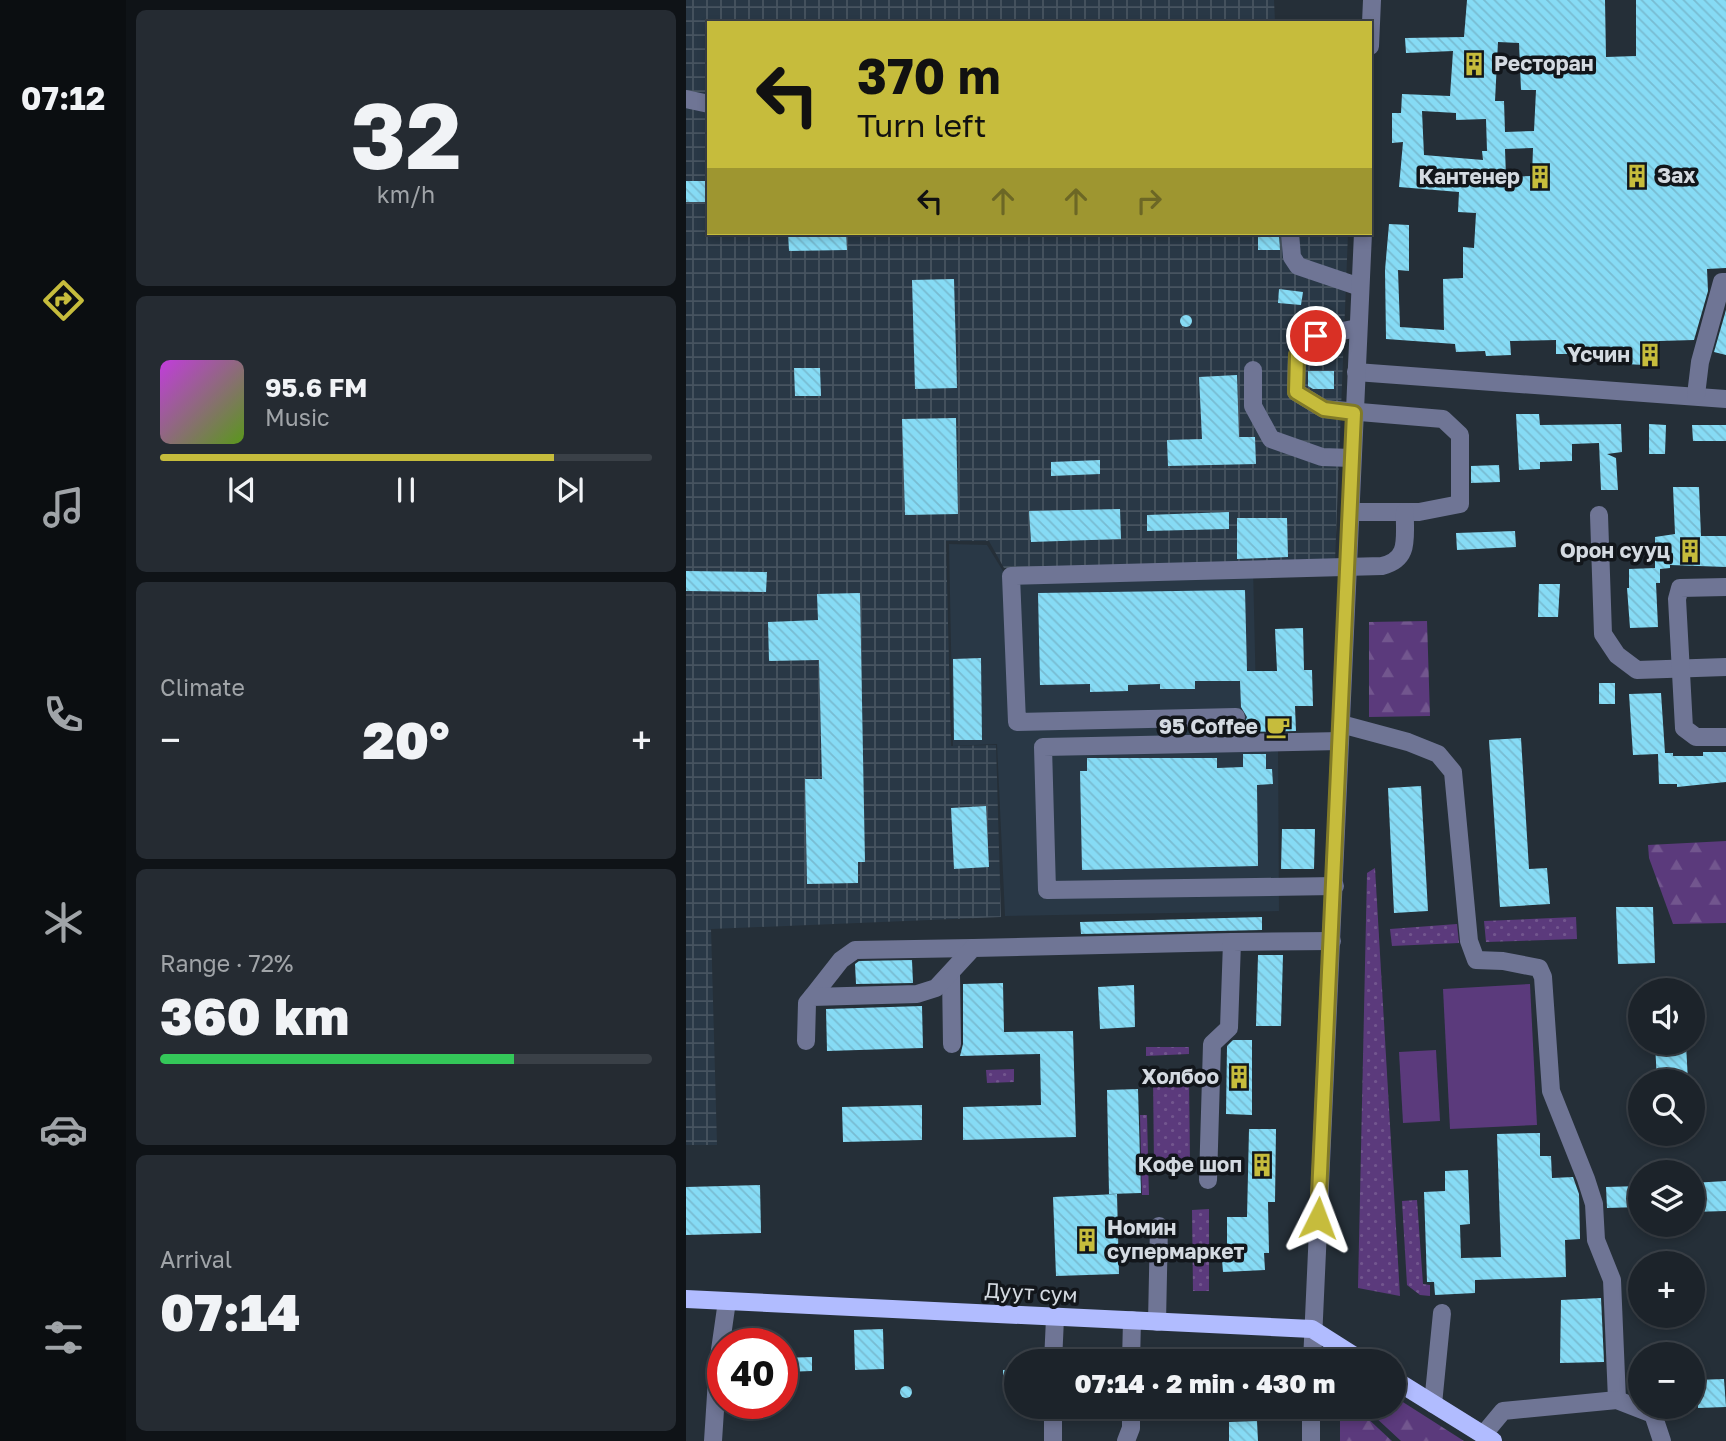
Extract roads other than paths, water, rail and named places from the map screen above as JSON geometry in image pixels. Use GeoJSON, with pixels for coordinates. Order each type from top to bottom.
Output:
{"type":"FeatureCollection","features":[{"type":"Feature","properties":{"kind":"main road","name":"Дуут сум"},"geometry":{"type":"LineString","coordinates":[[686,1298],[1312,1329],[1344,1349]]}},
{"type":"Feature","properties":{"kind":"main road"},"geometry":{"type":"LineString","coordinates":[[1406,1387],[1488,1438]]}},
{"type":"Feature","properties":{"kind":"street"},"geometry":{"type":"LineString","coordinates":[[1371,21],[1372,0]]}},
{"type":"Feature","properties":{"kind":"street"},"geometry":{"type":"LineString","coordinates":[[686,99],[707,104]]}},
{"type":"Feature","properties":{"kind":"street"},"geometry":{"type":"LineString","coordinates":[[1290,235],[1292,257],[1298,266],[1360,287]]}},
{"type":"Feature","properties":{"kind":"street"},"geometry":{"type":"LineString","coordinates":[[1312,1349],[1363,235]]}},
{"type":"Feature","properties":{"kind":"street"},"geometry":{"type":"LineString","coordinates":[[1696,396],[1700,362],[1722,282],[1726,282]]}},
{"type":"Feature","properties":{"kind":"street"},"geometry":{"type":"LineString","coordinates":[[1350,512],[1405,512],[1442,509],[1460,504],[1460,435],[1443,419],[1324,409],[1296,392],[1297,355],[1316,336],[1358,328]]}},
{"type":"Feature","properties":{"kind":"street"},"geometry":{"type":"LineString","coordinates":[[1253,370],[1253,406],[1271,439],[1322,457],[1352,458]]}},
{"type":"Feature","properties":{"kind":"street"},"geometry":{"type":"LineString","coordinates":[[1356,372],[1726,399]]}},
{"type":"Feature","properties":{"kind":"street"},"geometry":{"type":"LineString","coordinates":[[1236,717],[1017,722],[1011,576],[1346,569],[1395,563],[1402,555],[1405,512]]}},
{"type":"Feature","properties":{"kind":"street"},"geometry":{"type":"LineString","coordinates":[[1599,515],[1602,634],[1617,655],[1637,670],[1726,667]]}},
{"type":"Feature","properties":{"kind":"street"},"geometry":{"type":"LineString","coordinates":[[1726,587],[1680,588],[1677,598],[1684,728],[1696,737],[1726,737]]}},
{"type":"Feature","properties":{"kind":"street"},"geometry":{"type":"LineString","coordinates":[[1335,886],[1047,890],[1043,747],[1341,732],[1438,754],[1453,772],[1469,941],[1476,960],[1503,961],[1539,968],[1543,977],[1551,1091],[1587,1180],[1594,1204],[1596,1240],[1612,1280],[1616,1400]]}},
{"type":"Feature","properties":{"kind":"street"},"geometry":{"type":"LineString","coordinates":[[806,1041],[807,1003],[841,960],[855,950],[1332,941]]}},
{"type":"Feature","properties":{"kind":"street"},"geometry":{"type":"LineString","coordinates":[[1208,1180],[1212,1044],[1229,1028],[1232,942]]}},
{"type":"Feature","properties":{"kind":"street"},"geometry":{"type":"LineString","coordinates":[[812,998],[916,994],[936,988],[973,948]]}},
{"type":"Feature","properties":{"kind":"street"},"geometry":{"type":"LineString","coordinates":[[951,974],[952,1044]]}},
{"type":"Feature","properties":{"kind":"street"},"geometry":{"type":"LineString","coordinates":[[1157,1322],[1159,1226]]}},
{"type":"Feature","properties":{"kind":"street"},"geometry":{"type":"LineString","coordinates":[[713,1441],[718,1364],[727,1301]]}},
{"type":"Feature","properties":{"kind":"street"},"geometry":{"type":"LineString","coordinates":[[1433,1404],[1442,1313]]}},
{"type":"Feature","properties":{"kind":"street"},"geometry":{"type":"LineString","coordinates":[[1054,1349],[1055,1318]]}},
{"type":"Feature","properties":{"kind":"street"},"geometry":{"type":"LineString","coordinates":[[1131,1349],[1132,1321]]}},
{"type":"Feature","properties":{"kind":"street"},"geometry":{"type":"LineString","coordinates":[[1488,1438],[1503,1411],[1616,1400],[1653,1414],[1662,1441]]}},
{"type":"Feature","properties":{"kind":"street"},"geometry":{"type":"LineString","coordinates":[[1053,1419],[1053,1441]]}},
{"type":"Feature","properties":{"kind":"street"},"geometry":{"type":"LineString","coordinates":[[1126,1441],[1131,1419]]}},
{"type":"Feature","properties":{"kind":"street"},"geometry":{"type":"LineString","coordinates":[[1311,1419],[1311,1441]]}},
{"type":"Feature","properties":{"kind":"place","name":"Ресторан"},"geometry":{"type":"Point","coordinates":[1474,64]}},
{"type":"Feature","properties":{"kind":"place","name":"Зах"},"geometry":{"type":"Point","coordinates":[1637,176]}},
{"type":"Feature","properties":{"kind":"place","name":"Кантенер"},"geometry":{"type":"Point","coordinates":[1540,177]}},
{"type":"Feature","properties":{"kind":"place","name":"Үсчин"},"geometry":{"type":"Point","coordinates":[1650,355]}},
{"type":"Feature","properties":{"kind":"place","name":"Орон сууц"},"geometry":{"type":"Point","coordinates":[1690,551]}},
{"type":"Feature","properties":{"kind":"place","name":"95 Coffee"},"geometry":{"type":"Point","coordinates":[1278,727]}},
{"type":"Feature","properties":{"kind":"place","name":"Холбоо"},"geometry":{"type":"Point","coordinates":[1239,1077]}},
{"type":"Feature","properties":{"kind":"place","name":"Кофе шоп"},"geometry":{"type":"Point","coordinates":[1262,1165]}},
{"type":"Feature","properties":{"kind":"place","name":"Номин супермаркет"},"geometry":{"type":"Point","coordinates":[1087,1240]}}]}
